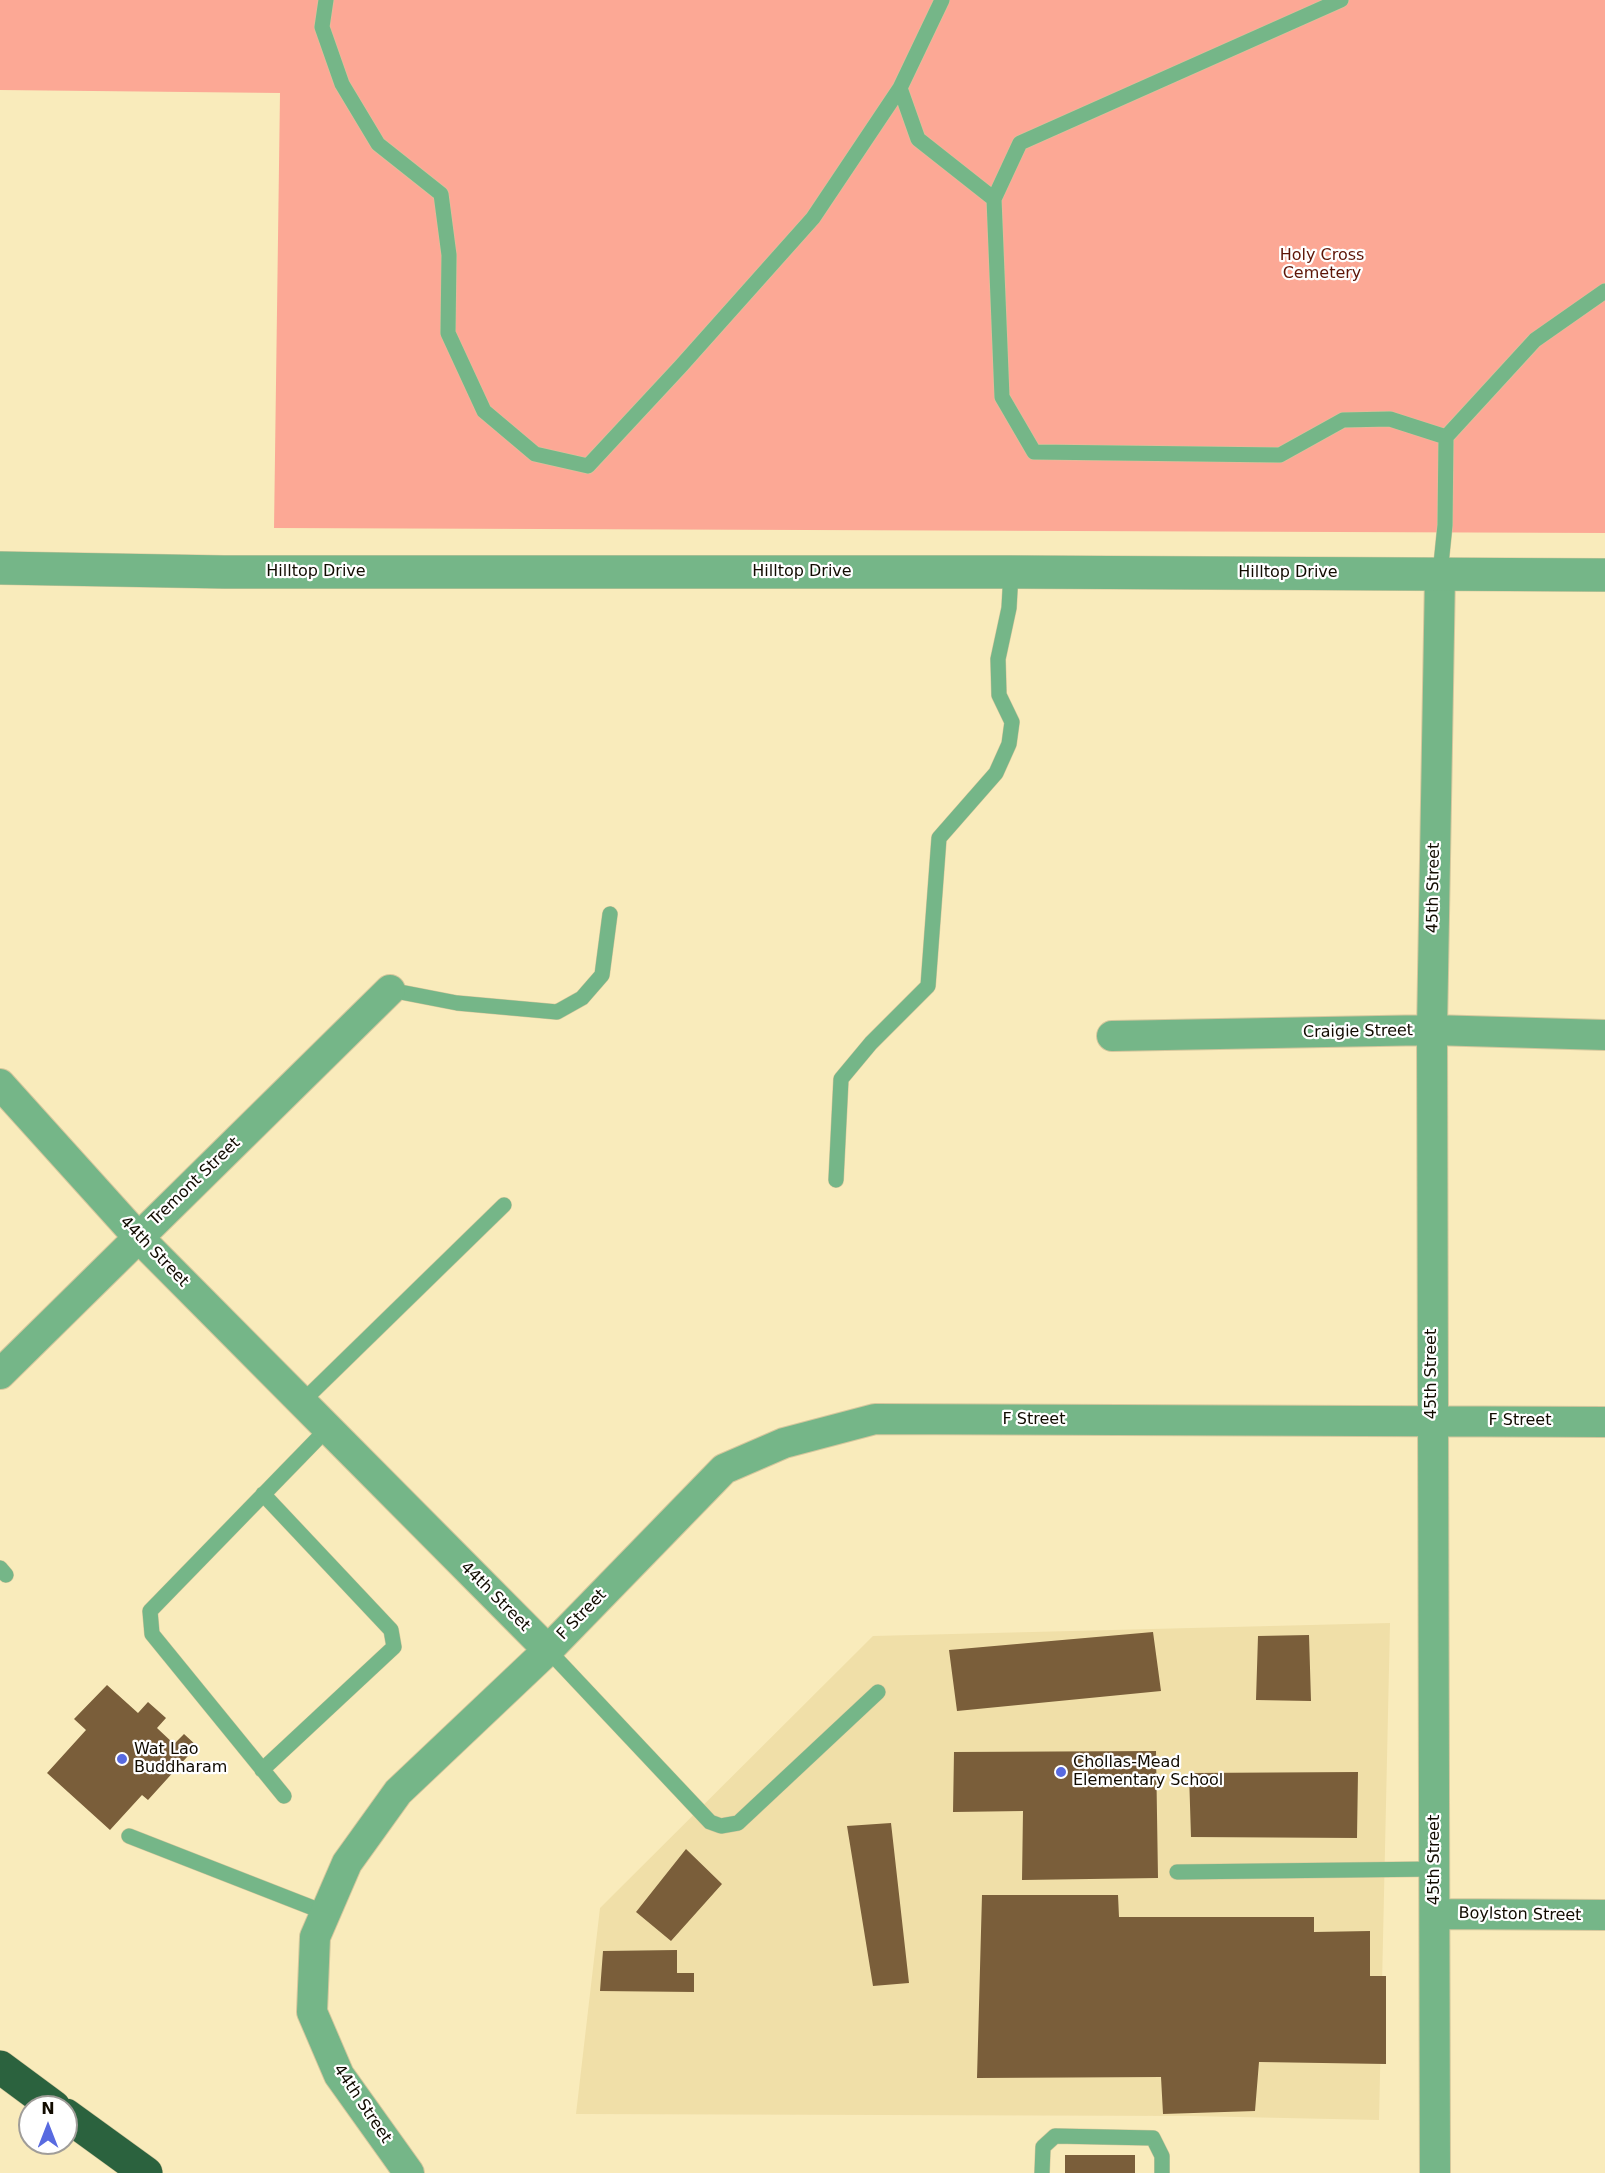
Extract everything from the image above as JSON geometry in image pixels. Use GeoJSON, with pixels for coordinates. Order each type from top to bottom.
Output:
{"type":"FeatureCollection","features":[{"type":"Feature","properties":{"kind":"highway"},"geometry":{"type":"LineString","coordinates":[[0,2067],[38,2095]]}},
{"type":"Feature","properties":{"kind":"highway"},"geometry":{"type":"LineString","coordinates":[[78,2124],[146,2173]]}},
{"type":"Feature","properties":{"kind":"street","name":"Hilltop Drive"},"geometry":{"type":"LineString","coordinates":[[0,568],[224,572],[1605,575]]}},
{"type":"Feature","properties":{"kind":"street","name":"45th Street"},"geometry":{"type":"LineString","coordinates":[[1435,2173],[1432,1030],[1440,574]]}},
{"type":"Feature","properties":{"kind":"street","name":"Tremont Street"},"geometry":{"type":"LineString","coordinates":[[0,1374],[390,990]]}},
{"type":"Feature","properties":{"kind":"street","name":"Craigie Street"},"geometry":{"type":"LineString","coordinates":[[1112,1036],[1432,1030],[1605,1035]]}},
{"type":"Feature","properties":{"kind":"street","name":"44th Street"},"geometry":{"type":"LineString","coordinates":[[0,1084],[138,1237],[548,1650],[398,1792],[347,1863],[315,1937],[312,2012],[339,2075],[409,2173]]}},
{"type":"Feature","properties":{"kind":"street","name":"F Street"},"geometry":{"type":"LineString","coordinates":[[548,1650],[724,1469],[784,1443],[875,1419],[1605,1422]]}},
{"type":"Feature","properties":{"kind":"street","name":"Boylston Street"},"geometry":{"type":"LineString","coordinates":[[1435,1914],[1605,1915]]}},
{"type":"Feature","properties":{"kind":"lane"},"geometry":{"type":"LineString","coordinates":[[326,0],[321,27],[342,84],[378,144],[441,194],[449,255],[448,333],[484,411],[535,454],[588,466],[813,218],[900,88],[942,0]]}},
{"type":"Feature","properties":{"kind":"lane"},"geometry":{"type":"LineString","coordinates":[[1341,0],[1020,143],[994,200],[1002,397],[1034,452],[1280,455],[1343,420],[1390,419],[1446,437]]}},
{"type":"Feature","properties":{"kind":"lane"},"geometry":{"type":"LineString","coordinates":[[900,88],[918,139],[994,200]]}},
{"type":"Feature","properties":{"kind":"lane"},"geometry":{"type":"LineString","coordinates":[[1440,574],[1445,525],[1446,437],[1535,340],[1605,291]]}},
{"type":"Feature","properties":{"kind":"lane"},"geometry":{"type":"LineString","coordinates":[[836,1180],[842,1079],[872,1043],[928,986],[939,838],[996,773],[1009,744],[1012,722],[999,695],[998,659],[1010,608],[1011,572]]}},
{"type":"Feature","properties":{"kind":"lane"},"geometry":{"type":"LineString","coordinates":[[390,990],[457,1004],[557,1012],[582,998],[602,975],[610,914]]}},
{"type":"Feature","properties":{"kind":"lane"},"geometry":{"type":"LineString","coordinates":[[302,1402],[504,1205]]}},
{"type":"Feature","properties":{"kind":"lane"},"geometry":{"type":"LineString","coordinates":[[284,1797],[152,1634],[150,1611],[328,1428]]}},
{"type":"Feature","properties":{"kind":"lane"},"geometry":{"type":"LineString","coordinates":[[262,1770],[394,1647],[391,1630],[263,1494]]}},
{"type":"Feature","properties":{"kind":"lane"},"geometry":{"type":"LineString","coordinates":[[548,1650],[710,1822],[721,1826],[738,1823],[878,1692]]}},
{"type":"Feature","properties":{"kind":"lane"},"geometry":{"type":"LineString","coordinates":[[129,1836],[326,1913]]}},
{"type":"Feature","properties":{"kind":"lane"},"geometry":{"type":"LineString","coordinates":[[1178,1872],[1435,1869]]}},
{"type":"Feature","properties":{"kind":"lane"},"geometry":{"type":"LineString","coordinates":[[1042,2173],[1043,2147],[1056,2136],[1153,2138],[1162,2156],[1162,2173]]}},
{"type":"Feature","properties":{"kind":"shaded area","name":"Chollas-Mead Elementary School"},"geometry":{"type":"Polygon","coordinates":[[[1390,1623],[1379,2120],[1191,2116],[576,2114],[600,1908],[873,1636],[1390,1623]]]}},
{"type":"Feature","properties":{"kind":"green space","name":"Holy Cross Cemetery"},"geometry":{"type":"Polygon","coordinates":[[[0,0],[1605,0],[1605,533],[274,528],[280,93],[0,90],[0,0]]]}},
{"type":"Feature","properties":{"kind":"building"},"geometry":{"type":"Polygon","coordinates":[[[1153,1632],[1161,1691],[957,1711],[949,1650],[1153,1632]]]}},
{"type":"Feature","properties":{"kind":"building"},"geometry":{"type":"Polygon","coordinates":[[[1309,1635],[1311,1701],[1256,1700],[1258,1636],[1309,1635]]]}},
{"type":"Feature","properties":{"kind":"building","name":"Wat Lao Buddharam"},"geometry":{"type":"Polygon","coordinates":[[[107,1685],[138,1713],[148,1702],[166,1718],[157,1728],[174,1744],[184,1734],[197,1746],[148,1800],[142,1795],[110,1830],[47,1773],[86,1730],[74,1719],[107,1685]]]}},
{"type":"Feature","properties":{"kind":"building"},"geometry":{"type":"Polygon","coordinates":[[[1156,1751],[1158,1878],[1022,1880],[1023,1811],[953,1812],[954,1752],[1156,1751]]]}},
{"type":"Feature","properties":{"kind":"building"},"geometry":{"type":"Polygon","coordinates":[[[1358,1772],[1357,1838],[1191,1837],[1189,1773],[1358,1772]]]}},
{"type":"Feature","properties":{"kind":"building"},"geometry":{"type":"Polygon","coordinates":[[[891,1823],[909,1983],[873,1986],[847,1826],[891,1823]]]}},
{"type":"Feature","properties":{"kind":"building"},"geometry":{"type":"Polygon","coordinates":[[[686,1849],[722,1884],[671,1941],[636,1912],[686,1849]]]}},
{"type":"Feature","properties":{"kind":"building"},"geometry":{"type":"Polygon","coordinates":[[[982,1895],[1118,1895],[1119,1917],[1314,1917],[1314,1932],[1370,1931],[1370,1976],[1386,1976],[1386,2064],[1259,2062],[1255,2111],[1163,2114],[1161,2077],[977,2078],[982,1895]]]}},
{"type":"Feature","properties":{"kind":"building"},"geometry":{"type":"Polygon","coordinates":[[[677,1950],[677,1973],[694,1973],[694,1992],[600,1991],[603,1951],[677,1950]]]}},
{"type":"Feature","properties":{"kind":"building"},"geometry":{"type":"Polygon","coordinates":[[[1065,2155],[1135,2155],[1135,2173],[1065,2173],[1065,2155]]]}},
{"type":"Feature","properties":{"kind":"place","name":"Wat Lao Buddharam"},"geometry":{"type":"Point","coordinates":[122,1759]}},
{"type":"Feature","properties":{"kind":"place","name":"Chollas-Mead Elementary School"},"geometry":{"type":"Point","coordinates":[1061,1772]}}]}
